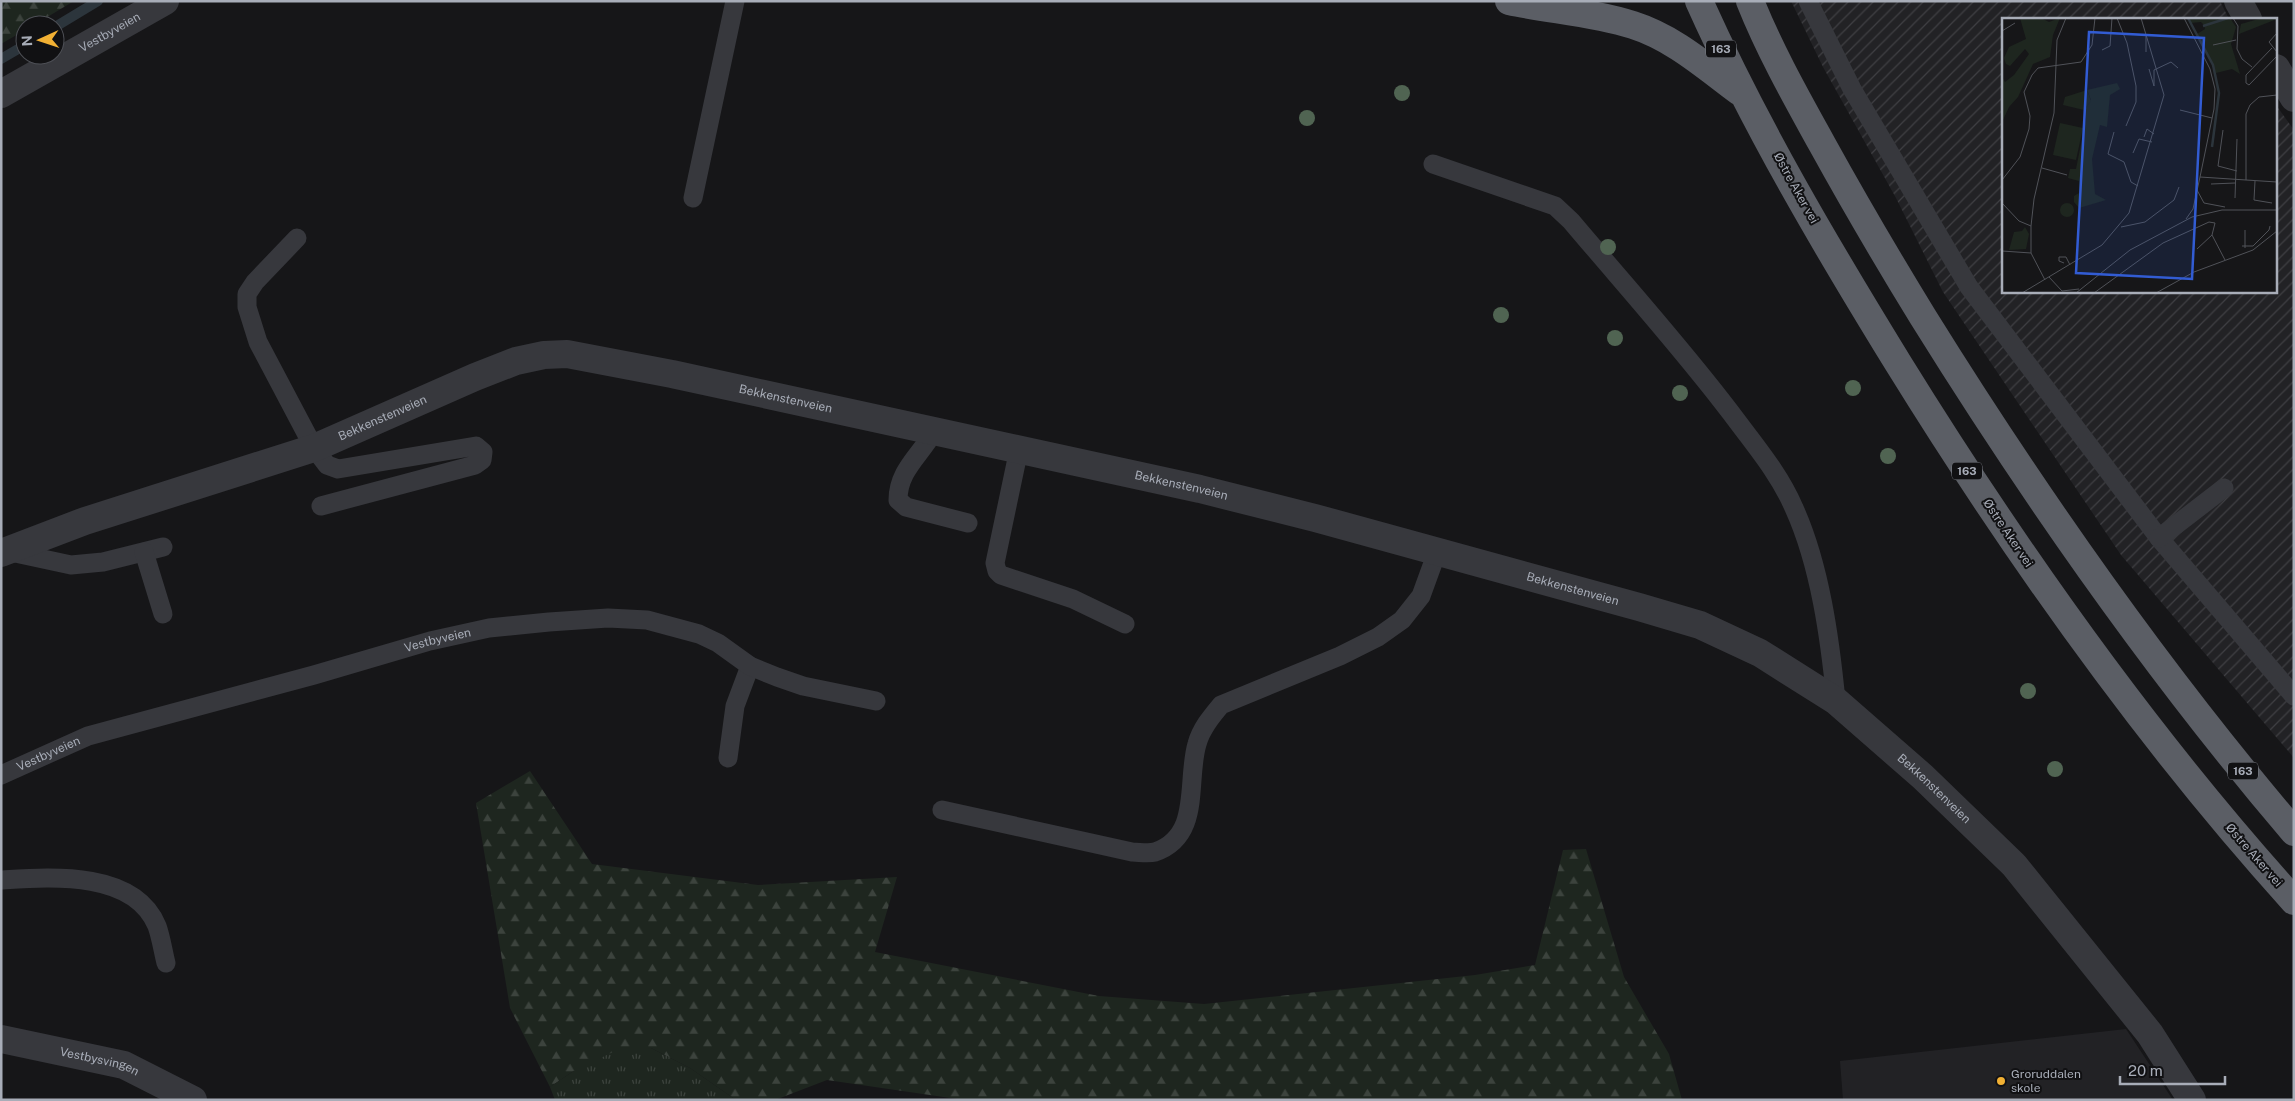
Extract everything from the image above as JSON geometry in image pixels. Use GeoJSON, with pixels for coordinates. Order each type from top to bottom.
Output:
{"type":"FeatureCollection","features":[{"type":"Feature","properties":{"kind":"highway"},"geometry":{"type":"LineString","coordinates":[[1509,1],[1633,25],[1666,39],[1744,95]]}},
{"type":"Feature","properties":{"kind":"highway","name":"Østre Aker vei"},"geometry":{"type":"LineString","coordinates":[[1699,1],[1744,95],[1858,298],[1936,425],[2047,590],[2160,743],[2225,823],[2294,900]]}},
{"type":"Feature","properties":{"kind":"highway","name":"163"},"geometry":{"type":"LineString","coordinates":[[1750,1],[1786,79],[1841,178],[1894,269],[2011,455],[2140,640],[2205,724],[2294,832]]}},
{"type":"Feature","properties":{"kind":"street","name":"Vestbyveien"},"geometry":{"type":"LineString","coordinates":[[1,94],[165,1]]}},
{"type":"Feature","properties":{"kind":"street"},"geometry":{"type":"LineString","coordinates":[[2238,1],[2247,18]]}},
{"type":"Feature","properties":{"kind":"street"},"geometry":{"type":"LineString","coordinates":[[2278,71],[2294,98]]}},
{"type":"Feature","properties":{"kind":"street","name":"Bekkenstenveien"},"geometry":{"type":"LineString","coordinates":[[4,552],[85,521],[314,448],[516,361],[544,355],[567,354],[672,374],[1200,489],[1700,625],[1760,653],[1836,701],[1923,776],[2014,865],[2150,1034],[2192,1100]]}},
{"type":"Feature","properties":{"kind":"street","name":"Vestbysvingen"},"geometry":{"type":"LineString","coordinates":[[1,1040],[124,1065],[193,1100]]}},
{"type":"Feature","properties":{"kind":"lane"},"geometry":{"type":"LineString","coordinates":[[693,198],[735,1]]}},
{"type":"Feature","properties":{"kind":"lane"},"geometry":{"type":"LineString","coordinates":[[1808,1],[1852,90],[1968,287],[2158,538],[2294,696]]}},
{"type":"Feature","properties":{"kind":"lane"},"geometry":{"type":"LineString","coordinates":[[1433,164],[1555,206],[1571,221],[1697,369],[1774,469],[1794,508],[1809,550],[1831,656],[1836,701]]}},
{"type":"Feature","properties":{"kind":"lane"},"geometry":{"type":"LineString","coordinates":[[297,238],[255,282],[247,294],[247,307],[258,342],[314,448],[327,465],[338,469],[476,446],[483,452],[482,460],[475,466],[321,506]]}},
{"type":"Feature","properties":{"kind":"lane"},"geometry":{"type":"LineString","coordinates":[[934,431],[926,447],[906,469],[898,490],[898,500],[906,507],[968,523]]}},
{"type":"Feature","properties":{"kind":"lane"},"geometry":{"type":"LineString","coordinates":[[1019,449],[995,563],[997,571],[1001,575],[1073,599],[1125,624]]}},
{"type":"Feature","properties":{"kind":"lane"},"geometry":{"type":"LineString","coordinates":[[2158,538],[2224,488]]}},
{"type":"Feature","properties":{"kind":"lane"},"geometry":{"type":"LineString","coordinates":[[4,552],[71,565],[103,562],[163,547]]}},
{"type":"Feature","properties":{"kind":"lane"},"geometry":{"type":"LineString","coordinates":[[144,552],[163,614]]}},
{"type":"Feature","properties":{"kind":"lane"},"geometry":{"type":"LineString","coordinates":[[942,810],[1132,852],[1154,852],[1179,836],[1188,820],[1196,744],[1208,720],[1221,705],[1340,656],[1378,637],[1402,620],[1421,596],[1437,552]]}},
{"type":"Feature","properties":{"kind":"lane","name":"Vestbyveien"},"geometry":{"type":"LineString","coordinates":[[1,775],[88,736],[314,675],[430,641],[489,628],[608,618],[647,620],[699,634],[718,643],[750,666],[803,686],[876,702]]}},
{"type":"Feature","properties":{"kind":"lane"},"geometry":{"type":"LineString","coordinates":[[728,758],[734,706],[750,666]]}},
{"type":"Feature","properties":{"kind":"lane"},"geometry":{"type":"LineString","coordinates":[[1,880],[42,877],[79,880],[121,888],[144,906],[156,926],[166,964]]}},
{"type":"Feature","properties":{"kind":"shaded area"},"geometry":{"type":"Polygon","coordinates":[[[1791,1],[2220,1],[2228,18],[2002,18],[2002,292],[2278,292],[2278,108],[2294,130],[2294,758],[2121,555],[1943,292],[1896,198],[1823,67],[1791,1]]]}},
{"type":"Feature","properties":{"kind":"shaded area","name":"Groruddalen skole"},"geometry":{"type":"Polygon","coordinates":[[[2126,1029],[2173,1100],[1843,1100],[1840,1061],[2126,1029]]]}},
{"type":"Feature","properties":{"kind":"green space"},"geometry":{"type":"Polygon","coordinates":[[[1,1],[74,1],[51,15],[15,15],[15,36],[1,44],[1,1]]]}},
{"type":"Feature","properties":{"kind":"green space"},"geometry":{"type":"Polygon","coordinates":[[[530,771],[592,864],[758,885],[897,877],[875,952],[1099,996],[1204,1004],[1475,975],[1535,965],[1563,850],[1586,849],[1624,977],[1669,1054],[1682,1100],[964,1100],[827,1080],[775,1100],[736,1100],[690,1068],[651,1048],[572,1072],[550,1087],[510,1008],[476,803],[530,771]]]}},
{"type":"Feature","properties":{"kind":"green space"},"geometry":{"type":"Polygon","coordinates":[[[651,1048],[690,1068],[736,1100],[555,1100],[550,1087],[572,1072],[617,1050],[651,1048]]]}},
{"type":"Feature","properties":{"kind":"waterway"},"geometry":{"type":"LineString","coordinates":[[65,21],[98,1]]}},
{"type":"Feature","properties":{"kind":"waterway"},"geometry":{"type":"LineString","coordinates":[[1,59],[15,51]]}},
{"type":"Feature","properties":{"kind":"place","name":"Groruddalen skole"},"geometry":{"type":"Point","coordinates":[2001,1081]}}]}
